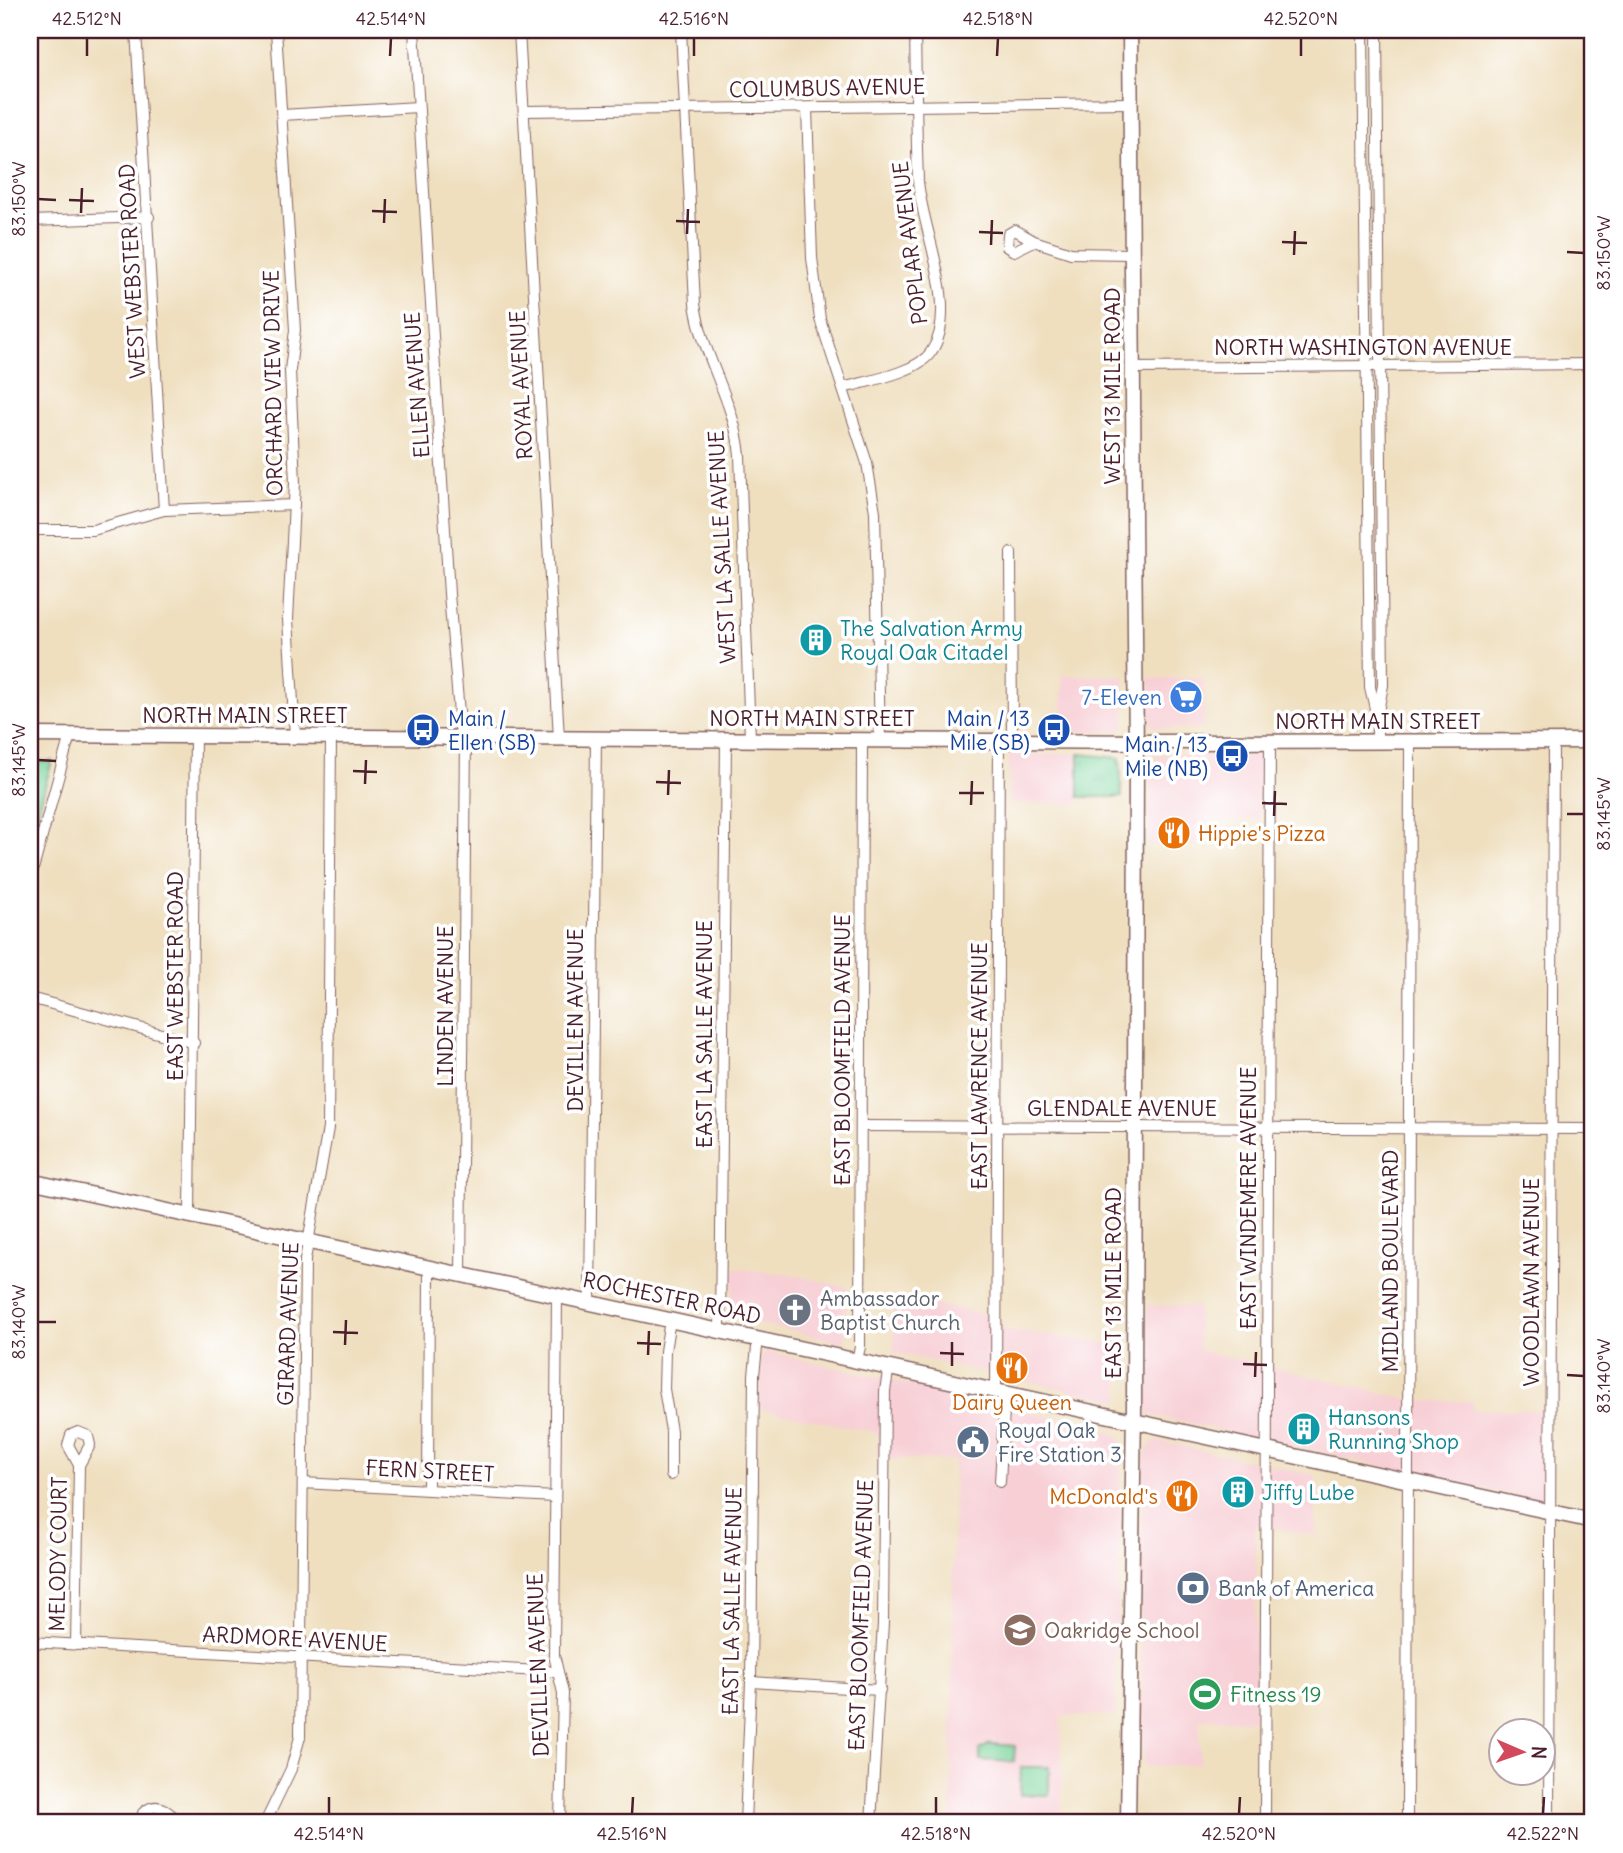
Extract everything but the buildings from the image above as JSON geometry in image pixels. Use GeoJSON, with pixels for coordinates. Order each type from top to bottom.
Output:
{"type":"FeatureCollection","features":[{"type":"Feature","properties":{"kind":"main road","name":"WEST 13 MILE ROAD"},"geometry":{"type":"LineString","coordinates":[[1130,30],[1136,742]]}},
{"type":"Feature","properties":{"kind":"main road","name":"NORTH MAIN STREET"},"geometry":{"type":"LineString","coordinates":[[30,735],[1136,742],[1593,741]]}},
{"type":"Feature","properties":{"kind":"main road","name":"EAST 13 MILE ROAD"},"geometry":{"type":"LineString","coordinates":[[1128,1823],[1136,742]]}},
{"type":"Feature","properties":{"kind":"main road","name":"ROCHESTER ROAD"},"geometry":{"type":"LineString","coordinates":[[30,1181],[758,1338],[1133,1424],[1267,1449],[1593,1521]]}},
{"type":"Feature","properties":{"kind":"street","name":"WEST WEBSTER ROAD"},"geometry":{"type":"LineString","coordinates":[[136,30],[164,510]]}},
{"type":"Feature","properties":{"kind":"street","name":"ORCHARD VIEW DRIVE"},"geometry":{"type":"LineString","coordinates":[[276,30],[295,330],[290,370],[295,505],[289,619],[295,736]]}},
{"type":"Feature","properties":{"kind":"street","name":"ELLEN AVENUE"},"geometry":{"type":"LineString","coordinates":[[414,30],[449,594],[464,737]]}},
{"type":"Feature","properties":{"kind":"street","name":"ROYAL AVENUE"},"geometry":{"type":"LineString","coordinates":[[519,30],[559,738]]}},
{"type":"Feature","properties":{"kind":"street","name":"WEST LA SALLE AVENUE"},"geometry":{"type":"LineString","coordinates":[[681,30],[697,317],[709,356],[728,397],[738,437],[750,739]]}},
{"type":"Feature","properties":{"kind":"street","name":"POPLAR AVENUE"},"geometry":{"type":"LineString","coordinates":[[843,388],[916,365],[930,353],[939,335],[941,315],[937,279],[919,188],[915,30]]}},
{"type":"Feature","properties":{"kind":"street"},"geometry":{"type":"LineString","coordinates":[[1363,30],[1362,182],[1370,687],[1377,717]]}},
{"type":"Feature","properties":{"kind":"street"},"geometry":{"type":"LineString","coordinates":[[1377,30],[1383,685],[1377,717],[1377,742]]}},
{"type":"Feature","properties":{"kind":"street","name":"COLUMBUS AVENUE"},"geometry":{"type":"LineString","coordinates":[[525,111],[1130,103]]}},
{"type":"Feature","properties":{"kind":"street"},"geometry":{"type":"LineString","coordinates":[[282,115],[418,107]]}},
{"type":"Feature","properties":{"kind":"street"},"geometry":{"type":"LineString","coordinates":[[807,108],[815,291],[828,348],[867,463],[875,512],[880,740]]}},
{"type":"Feature","properties":{"kind":"street"},"geometry":{"type":"LineString","coordinates":[[1362,182],[1377,181]]}},
{"type":"Feature","properties":{"kind":"street"},"geometry":{"type":"LineString","coordinates":[[30,221],[149,217]]}},
{"type":"Feature","properties":{"kind":"street"},"geometry":{"type":"LineString","coordinates":[[1034,241],[1071,253],[1132,254]]}},
{"type":"Feature","properties":{"kind":"street","name":"NORTH WASHINGTON AVENUE"},"geometry":{"type":"LineString","coordinates":[[1133,368],[1593,364]]}},
{"type":"Feature","properties":{"kind":"street"},"geometry":{"type":"LineString","coordinates":[[30,530],[93,530],[164,510],[295,505]]}},
{"type":"Feature","properties":{"kind":"street"},"geometry":{"type":"LineString","coordinates":[[1367,537],[1381,536]]}},
{"type":"Feature","properties":{"kind":"street","name":"EAST LAWRENCE AVENUE"},"geometry":{"type":"LineString","coordinates":[[1000,1482],[998,1126],[1011,553]]}},
{"type":"Feature","properties":{"kind":"street"},"geometry":{"type":"LineString","coordinates":[[30,880],[70,735]]}},
{"type":"Feature","properties":{"kind":"street","name":"EAST WEBSTER ROAD"},"geometry":{"type":"LineString","coordinates":[[190,1216],[194,1043],[195,736]]}},
{"type":"Feature","properties":{"kind":"street","name":"GIRARD AVENUE"},"geometry":{"type":"LineString","coordinates":[[265,1823],[297,1752],[302,1658],[305,1260],[328,1141],[331,736]]}},
{"type":"Feature","properties":{"kind":"street","name":"LINDEN AVENUE"},"geometry":{"type":"LineString","coordinates":[[461,1275],[464,737]]}},
{"type":"Feature","properties":{"kind":"street","name":"DEVILLEN AVENUE"},"geometry":{"type":"LineString","coordinates":[[590,1302],[596,738]]}},
{"type":"Feature","properties":{"kind":"street","name":"EAST LA SALLE AVENUE"},"geometry":{"type":"LineString","coordinates":[[720,1330],[726,738]]}},
{"type":"Feature","properties":{"kind":"street","name":"EAST BLOOMFIELD AVENUE"},"geometry":{"type":"LineString","coordinates":[[857,1360],[860,1347],[862,740]]}},
{"type":"Feature","properties":{"kind":"street","name":"MIDLAND BOULEVARD"},"geometry":{"type":"LineString","coordinates":[[1407,1823],[1410,741]]}},
{"type":"Feature","properties":{"kind":"street","name":"WOODLAWN AVENUE"},"geometry":{"type":"LineString","coordinates":[[1549,1823],[1553,741]]}},
{"type":"Feature","properties":{"kind":"street","name":"EAST WINDEMERE AVENUE"},"geometry":{"type":"LineString","coordinates":[[1265,1823],[1270,742]]}},
{"type":"Feature","properties":{"kind":"street"},"geometry":{"type":"LineString","coordinates":[[30,998],[194,1043]]}},
{"type":"Feature","properties":{"kind":"street","name":"GLENDALE AVENUE"},"geometry":{"type":"LineString","coordinates":[[861,1126],[1593,1129]]}},
{"type":"Feature","properties":{"kind":"street"},"geometry":{"type":"LineString","coordinates":[[428,1490],[429,1268]]}},
{"type":"Feature","properties":{"kind":"street","name":"DEVILLEN AVENUE"},"geometry":{"type":"LineString","coordinates":[[557,1296],[554,1655],[563,1693],[560,1823]]}},
{"type":"Feature","properties":{"kind":"street"},"geometry":{"type":"LineString","coordinates":[[670,1320],[664,1352],[664,1389],[671,1431],[671,1475]]}},
{"type":"Feature","properties":{"kind":"street","name":"EAST LA SALLE AVENUE"},"geometry":{"type":"LineString","coordinates":[[745,1823],[751,1682],[754,1375],[758,1338]]}},
{"type":"Feature","properties":{"kind":"street","name":"EAST BLOOMFIELD AVENUE"},"geometry":{"type":"LineString","coordinates":[[871,1823],[880,1690],[885,1391],[889,1367]]}},
{"type":"Feature","properties":{"kind":"street","name":"MELODY COURT"},"geometry":{"type":"LineString","coordinates":[[76,1645],[79,1465]]}},
{"type":"Feature","properties":{"kind":"street","name":"FERN STREET"},"geometry":{"type":"LineString","coordinates":[[303,1483],[555,1497]]}},
{"type":"Feature","properties":{"kind":"street","name":"ARDMORE AVENUE"},"geometry":{"type":"LineString","coordinates":[[30,1642],[557,1672]]}},
{"type":"Feature","properties":{"kind":"street"},"geometry":{"type":"LineString","coordinates":[[751,1682],[880,1690]]}},
{"type":"Feature","properties":{"kind":"street"},"geometry":{"type":"LineString","coordinates":[[142,1823],[143,1813],[153,1807],[162,1807],[178,1823],[196,1823]]}},
{"type":"Feature","properties":{"kind":"shaded area"},"geometry":{"type":"Polygon","coordinates":[[[1062,675],[1124,676],[1125,723],[1120,731],[1062,732],[1062,675]]]}},
{"type":"Feature","properties":{"kind":"shaded area"},"geometry":{"type":"Polygon","coordinates":[[[1149,678],[1204,678],[1204,728],[1156,728],[1150,723],[1149,678]]]}},
{"type":"Feature","properties":{"kind":"shaded area"},"geometry":{"type":"Polygon","coordinates":[[[1009,754],[1079,754],[1079,804],[1009,803],[1009,754]]]}},
{"type":"Feature","properties":{"kind":"shaded area"},"geometry":{"type":"Polygon","coordinates":[[[1159,755],[1260,755],[1260,820],[1203,821],[1202,846],[1148,845],[1150,762],[1159,755]]]}},
{"type":"Feature","properties":{"kind":"shaded area"},"geometry":{"type":"Polygon","coordinates":[[[733,1268],[789,1274],[846,1287],[845,1343],[732,1318],[733,1268]]]}},
{"type":"Feature","properties":{"kind":"shaded area"},"geometry":{"type":"Polygon","coordinates":[[[893,1296],[987,1315],[1007,1331],[1120,1344],[1120,1401],[894,1353],[893,1296]]]}},
{"type":"Feature","properties":{"kind":"shaded area"},"geometry":{"type":"Polygon","coordinates":[[[1147,1305],[1198,1306],[1199,1350],[1416,1401],[1472,1401],[1472,1410],[1545,1410],[1544,1494],[1537,1501],[1146,1414],[1143,1407],[1147,1305]]]}},
{"type":"Feature","properties":{"kind":"shaded area"},"geometry":{"type":"Polygon","coordinates":[[[765,1351],[1055,1418],[1115,1434],[1122,1440],[1115,1715],[1061,1716],[1062,1823],[951,1823],[954,1460],[878,1459],[878,1433],[760,1409],[761,1357],[765,1351]]]}},
{"type":"Feature","properties":{"kind":"shaded area"},"geometry":{"type":"Polygon","coordinates":[[[1159,1441],[1315,1475],[1316,1536],[1256,1523],[1255,1720],[1200,1719],[1200,1764],[1144,1767],[1140,1597],[1144,1467],[1146,1452],[1152,1442],[1159,1441]]]}},
{"type":"Feature","properties":{"kind":"green space"},"geometry":{"type":"Polygon","coordinates":[[[1079,754],[1120,758],[1122,797],[1079,797],[1079,754]]]}},
{"type":"Feature","properties":{"kind":"green space"},"geometry":{"type":"Polygon","coordinates":[[[52,761],[30,841],[30,763],[52,761]]]}},
{"type":"Feature","properties":{"kind":"green space"},"geometry":{"type":"Polygon","coordinates":[[[990,1744],[1015,1746],[1014,1762],[980,1760],[980,1750],[990,1744]]]}},
{"type":"Feature","properties":{"kind":"green space"},"geometry":{"type":"Polygon","coordinates":[[[1021,1767],[1049,1767],[1049,1795],[1020,1795],[1021,1767]]]}},
{"type":"Feature","properties":{"kind":"place","name":"The Salvation Army Royal Oak Citadel"},"geometry":{"type":"Point","coordinates":[816,640]}},
{"type":"Feature","properties":{"kind":"place","name":"7-Eleven"},"geometry":{"type":"Point","coordinates":[1186,697]}},
{"type":"Feature","properties":{"kind":"place","name":"Main / Ellen (SB)"},"geometry":{"type":"Point","coordinates":[423,730]}},
{"type":"Feature","properties":{"kind":"place","name":"Main / 13 Mile (SB)"},"geometry":{"type":"Point","coordinates":[1054,730]}},
{"type":"Feature","properties":{"kind":"place","name":"Main / 13 Mile (NB)"},"geometry":{"type":"Point","coordinates":[1232,756]}},
{"type":"Feature","properties":{"kind":"place","name":"Hippie's Pizza"},"geometry":{"type":"Point","coordinates":[1174,833]}},
{"type":"Feature","properties":{"kind":"place","name":"Ambassador Baptist Church"},"geometry":{"type":"Point","coordinates":[795,1310]}},
{"type":"Feature","properties":{"kind":"place","name":"Dairy Queen"},"geometry":{"type":"Point","coordinates":[1012,1368]}},
{"type":"Feature","properties":{"kind":"place","name":"Hansons Running Shop"},"geometry":{"type":"Point","coordinates":[1304,1429]}},
{"type":"Feature","properties":{"kind":"place","name":"Royal Oak Fire Station 3"},"geometry":{"type":"Point","coordinates":[973,1442]}},
{"type":"Feature","properties":{"kind":"place","name":"Jiffy Lube"},"geometry":{"type":"Point","coordinates":[1238,1492]}},
{"type":"Feature","properties":{"kind":"place","name":"McDonald's"},"geometry":{"type":"Point","coordinates":[1182,1496]}},
{"type":"Feature","properties":{"kind":"place","name":"Bank of America"},"geometry":{"type":"Point","coordinates":[1193,1588]}},
{"type":"Feature","properties":{"kind":"place","name":"Oakridge School"},"geometry":{"type":"Point","coordinates":[1020,1630]}},
{"type":"Feature","properties":{"kind":"place","name":"Fitness 19"},"geometry":{"type":"Point","coordinates":[1205,1694]}}]}
